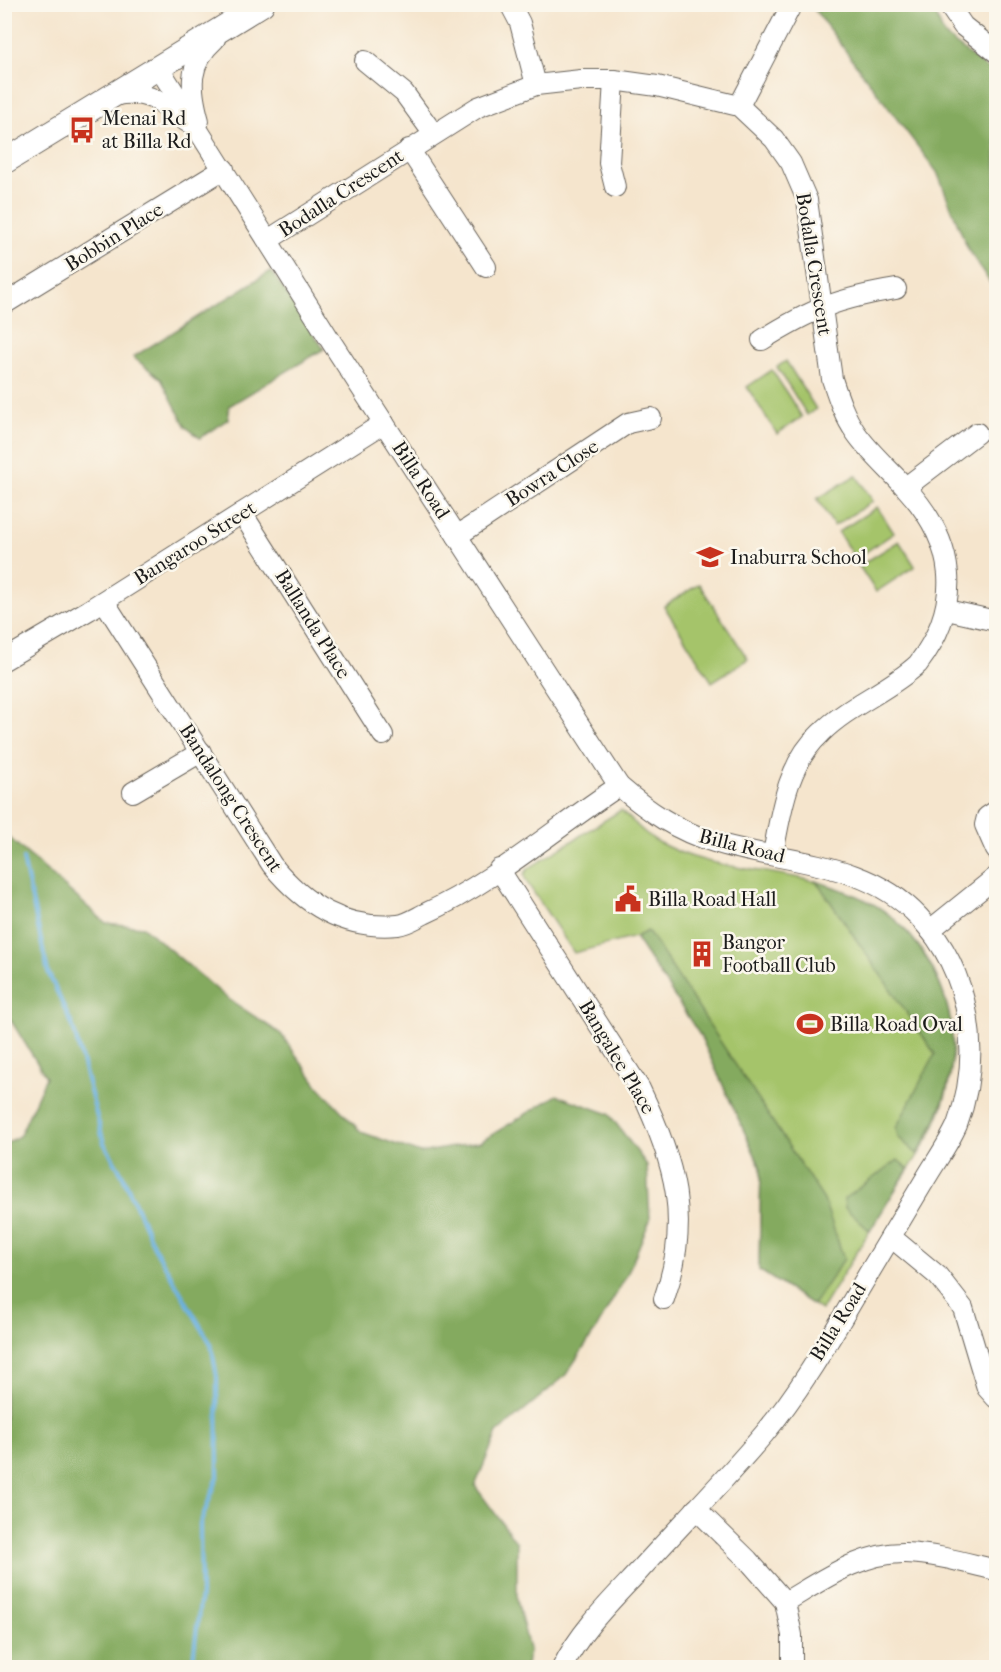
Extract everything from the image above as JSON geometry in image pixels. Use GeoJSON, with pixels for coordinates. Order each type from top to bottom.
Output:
{"type":"FeatureCollection","features":[{"type":"Feature","properties":{"kind":"main road"},"geometry":{"type":"LineString","coordinates":[[4,162],[195,29],[249,7]]}},
{"type":"Feature","properties":{"kind":"main road"},"geometry":{"type":"LineString","coordinates":[[4,143],[106,92],[137,69],[159,68],[249,7]]}},
{"type":"Feature","properties":{"kind":"main road"},"geometry":{"type":"LineString","coordinates":[[159,68],[167,50],[195,29]]}},
{"type":"Feature","properties":{"kind":"street"},"geometry":{"type":"LineString","coordinates":[[510,4],[520,23],[536,85]]}},
{"type":"Feature","properties":{"kind":"street"},"geometry":{"type":"LineString","coordinates":[[739,106],[792,4]]}},
{"type":"Feature","properties":{"kind":"street"},"geometry":{"type":"LineString","coordinates":[[948,4],[963,26],[996,52]]}},
{"type":"Feature","properties":{"kind":"street"},"geometry":{"type":"LineString","coordinates":[[213,152],[194,102],[193,72],[203,50],[249,7]]}},
{"type":"Feature","properties":{"kind":"street"},"geometry":{"type":"LineString","coordinates":[[365,61],[404,93],[433,133]]}},
{"type":"Feature","properties":{"kind":"street","name":"Billa Road"},"geometry":{"type":"LineString","coordinates":[[159,68],[384,423],[619,786],[653,814],[694,835],[729,846],[838,869],[883,887],[918,915],[943,946],[962,992],[971,1032],[967,1093],[956,1127],[891,1237],[795,1392],[765,1432],[602,1611],[562,1668]]}},
{"type":"Feature","properties":{"kind":"street","name":"Bodalla Crescent"},"geometry":{"type":"LineString","coordinates":[[268,240],[433,133],[478,107],[536,85],[581,80],[614,80],[657,86],[739,106],[774,139],[800,181],[807,200],[832,378],[841,406],[858,435],[906,487],[934,523],[944,546],[949,582],[947,610],[939,632],[918,664],[821,732],[807,748],[797,764],[782,807],[773,854]]}},
{"type":"Feature","properties":{"kind":"street"},"geometry":{"type":"LineString","coordinates":[[614,80],[609,164],[615,187]]}},
{"type":"Feature","properties":{"kind":"street"},"geometry":{"type":"LineString","coordinates":[[106,92],[137,93],[152,97],[191,126],[213,152]]}},
{"type":"Feature","properties":{"kind":"street"},"geometry":{"type":"LineString","coordinates":[[409,149],[486,267]]}},
{"type":"Feature","properties":{"kind":"street","name":"Bobbin Place"},"geometry":{"type":"LineString","coordinates":[[4,304],[224,169]]}},
{"type":"Feature","properties":{"kind":"street"},"geometry":{"type":"LineString","coordinates":[[762,340],[821,306],[838,300],[896,289]]}},
{"type":"Feature","properties":{"kind":"street","name":"Bowra Close"},"geometry":{"type":"LineString","coordinates":[[457,536],[628,423],[651,418]]}},
{"type":"Feature","properties":{"kind":"street","name":"Bangaroo Street"},"geometry":{"type":"LineString","coordinates":[[4,660],[104,601],[384,423]]}},
{"type":"Feature","properties":{"kind":"street"},"geometry":{"type":"LineString","coordinates":[[906,487],[977,433]]}},
{"type":"Feature","properties":{"kind":"street","name":"Ballanda Place"},"geometry":{"type":"LineString","coordinates":[[242,513],[383,735]]}},
{"type":"Feature","properties":{"kind":"street","name":"Bandalong Crescent"},"geometry":{"type":"LineString","coordinates":[[104,601],[272,865],[291,888],[315,907],[356,923],[400,925],[444,905],[619,786]]}},
{"type":"Feature","properties":{"kind":"street"},"geometry":{"type":"LineString","coordinates":[[947,610],[996,621]]}},
{"type":"Feature","properties":{"kind":"street"},"geometry":{"type":"LineString","coordinates":[[133,792],[201,752]]}},
{"type":"Feature","properties":{"kind":"street"},"geometry":{"type":"LineString","coordinates":[[996,811],[987,817],[985,825],[996,850]]}},
{"type":"Feature","properties":{"kind":"street","name":"Bangalee Place"},"geometry":{"type":"LineString","coordinates":[[499,869],[640,1089],[658,1128],[675,1177],[680,1221],[677,1258],[664,1299]]}},
{"type":"Feature","properties":{"kind":"street"},"geometry":{"type":"LineString","coordinates":[[930,930],[996,877]]}},
{"type":"Feature","properties":{"kind":"street"},"geometry":{"type":"LineString","coordinates":[[891,1237],[938,1276],[963,1308],[987,1388],[996,1398]]}},
{"type":"Feature","properties":{"kind":"street"},"geometry":{"type":"LineString","coordinates":[[696,1509],[748,1560],[785,1602],[792,1635],[792,1668]]}},
{"type":"Feature","properties":{"kind":"street"},"geometry":{"type":"LineString","coordinates":[[785,1602],[827,1577],[862,1561],[903,1553],[942,1557],[996,1570]]}},
{"type":"Feature","properties":{"kind":"green space"},"geometry":{"type":"Polygon","coordinates":[[[811,5],[932,5],[944,35],[996,75],[996,292],[967,247],[937,172],[811,5]]]}},
{"type":"Feature","properties":{"kind":"green space"},"geometry":{"type":"Polygon","coordinates":[[[271,271],[324,349],[229,406],[228,419],[200,438],[186,427],[161,379],[133,357],[271,271]]]}},
{"type":"Feature","properties":{"kind":"green space"},"geometry":{"type":"Polygon","coordinates":[[[786,361],[816,409],[807,415],[777,367],[786,361]]]}},
{"type":"Feature","properties":{"kind":"green space"},"geometry":{"type":"Polygon","coordinates":[[[772,370],[802,417],[777,434],[747,387],[772,370]]]}},
{"type":"Feature","properties":{"kind":"green space"},"geometry":{"type":"Polygon","coordinates":[[[856,475],[873,501],[834,526],[817,499],[856,475]]]}},
{"type":"Feature","properties":{"kind":"green space"},"geometry":{"type":"Polygon","coordinates":[[[877,507],[894,533],[855,559],[838,532],[877,507]]]}},
{"type":"Feature","properties":{"kind":"green space"},"geometry":{"type":"Polygon","coordinates":[[[899,541],[915,566],[876,592],[859,566],[899,541]]]}},
{"type":"Feature","properties":{"kind":"green space"},"geometry":{"type":"Polygon","coordinates":[[[699,584],[748,659],[712,682],[664,606],[699,584]]]}},
{"type":"Feature","properties":{"kind":"green space"},"geometry":{"type":"Polygon","coordinates":[[[621,810],[651,837],[674,850],[695,858],[821,883],[868,902],[907,932],[928,960],[938,980],[950,1021],[952,1041],[949,1083],[943,1104],[925,1144],[821,1310],[759,1270],[761,1168],[700,1035],[635,937],[574,953],[526,881],[524,874],[529,868],[621,810]]]}},
{"type":"Feature","properties":{"kind":"green space"},"geometry":{"type":"Polygon","coordinates":[[[5,834],[106,923],[143,927],[227,998],[281,1034],[319,1087],[361,1132],[420,1153],[480,1142],[557,1095],[609,1114],[647,1165],[650,1220],[627,1275],[595,1331],[565,1376],[497,1433],[475,1486],[517,1543],[517,1600],[529,1649],[527,1667],[5,1667],[5,1145],[20,1135],[46,1077],[5,1011],[5,834]]]}},
{"type":"Feature","properties":{"kind":"green space"},"geometry":{"type":"Polygon","coordinates":[[[816,881],[861,898],[891,916],[917,945],[940,986],[948,1010],[952,1035],[952,1059],[941,1106],[917,1154],[898,1137],[896,1128],[935,1054],[816,881]]]}},
{"type":"Feature","properties":{"kind":"green space"},"geometry":{"type":"Polygon","coordinates":[[[648,931],[824,1200],[844,1259],[813,1305],[759,1270],[761,1168],[700,1035],[635,937],[648,931]]]}},
{"type":"Feature","properties":{"kind":"green space"},"geometry":{"type":"Polygon","coordinates":[[[898,1160],[908,1169],[870,1231],[845,1208],[844,1199],[898,1160]]]}},
{"type":"Feature","properties":{"kind":"waterway"},"geometry":{"type":"LineString","coordinates":[[23,859],[48,972],[73,1027],[104,1143],[122,1174],[154,1247],[211,1344],[217,1377],[218,1477],[200,1524],[201,1594],[192,1668]]}},
{"type":"Feature","properties":{"kind":"place","name":"Menai Rd at Billa Rd"},"geometry":{"type":"Point","coordinates":[82,130]}},
{"type":"Feature","properties":{"kind":"place","name":"Inaburra School"},"geometry":{"type":"Point","coordinates":[710,557]}},
{"type":"Feature","properties":{"kind":"place","name":"Billa Road Hall"},"geometry":{"type":"Point","coordinates":[628,899]}},
{"type":"Feature","properties":{"kind":"place","name":"Bangor Football Club"},"geometry":{"type":"Point","coordinates":[702,954]}},
{"type":"Feature","properties":{"kind":"place","name":"Billa Road Oval"},"geometry":{"type":"Point","coordinates":[810,1024]}}]}
